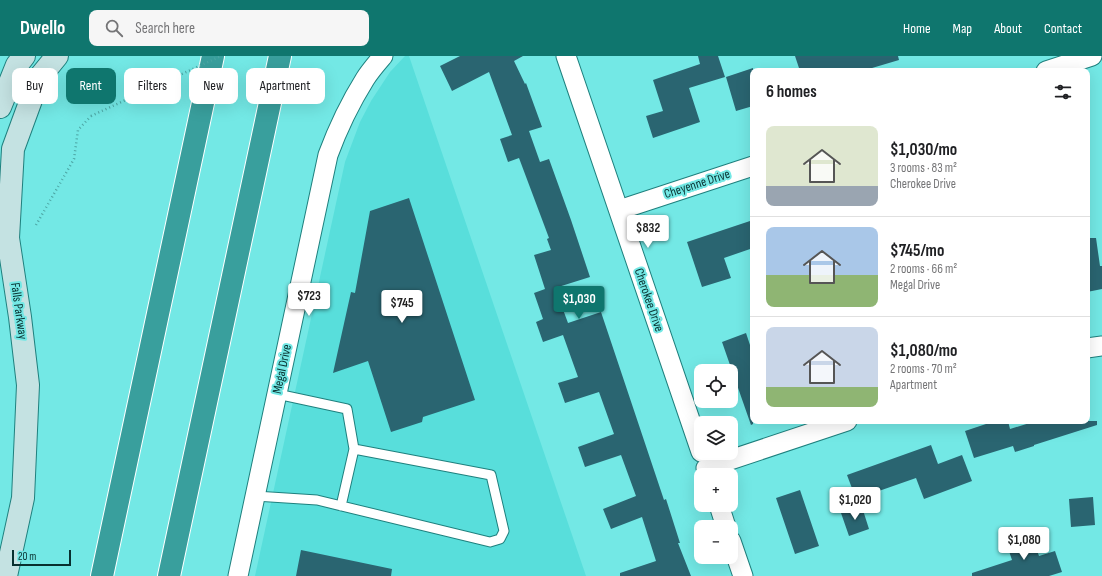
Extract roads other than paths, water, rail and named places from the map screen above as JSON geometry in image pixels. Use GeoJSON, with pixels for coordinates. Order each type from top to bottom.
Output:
{"type":"FeatureCollection","features":[{"type":"Feature","properties":{"kind":"highway"},"geometry":{"type":"LineString","coordinates":[[102,576],[213,56]]}},
{"type":"Feature","properties":{"kind":"highway"},"geometry":{"type":"LineString","coordinates":[[169,576],[280,56]]}},
{"type":"Feature","properties":{"kind":"street"},"geometry":{"type":"LineString","coordinates":[[0,107],[17,65],[24,56]]}},
{"type":"Feature","properties":{"kind":"street","name":"Falls Parkway"},"geometry":{"type":"LineString","coordinates":[[6,576],[23,498],[28,386],[20,317],[8,238],[5,186],[13,149],[39,78],[57,56]]}},
{"type":"Feature","properties":{"kind":"street","name":"Megal Drive"},"geometry":{"type":"LineString","coordinates":[[238,576],[328,155],[346,113],[366,77],[383,56]]}},
{"type":"Feature","properties":{"kind":"street","name":"Cherokee Drive"},"geometry":{"type":"LineString","coordinates":[[566,56],[704,462]]}},
{"type":"Feature","properties":{"kind":"street"},"geometry":{"type":"LineString","coordinates":[[1055,68],[1092,56]]}},
{"type":"Feature","properties":{"kind":"street","name":"Cheyenne Drive"},"geometry":{"type":"LineString","coordinates":[[618,210],[750,167]]}},
{"type":"Feature","properties":{"kind":"street"},"geometry":{"type":"LineString","coordinates":[[1090,348],[1102,346]]}},
{"type":"Feature","properties":{"kind":"street"},"geometry":{"type":"LineString","coordinates":[[704,462],[837,424]]}},
{"type":"Feature","properties":{"kind":"street"},"geometry":{"type":"LineString","coordinates":[[738,561],[743,576]]}},
{"type":"Feature","properties":{"kind":"lane"},"geometry":{"type":"LineString","coordinates":[[277,394],[347,409],[354,449],[341,506]]}},
{"type":"Feature","properties":{"kind":"lane"},"geometry":{"type":"LineString","coordinates":[[255,496],[317,500],[490,542],[500,539],[504,531],[491,475],[354,449]]}}]}
